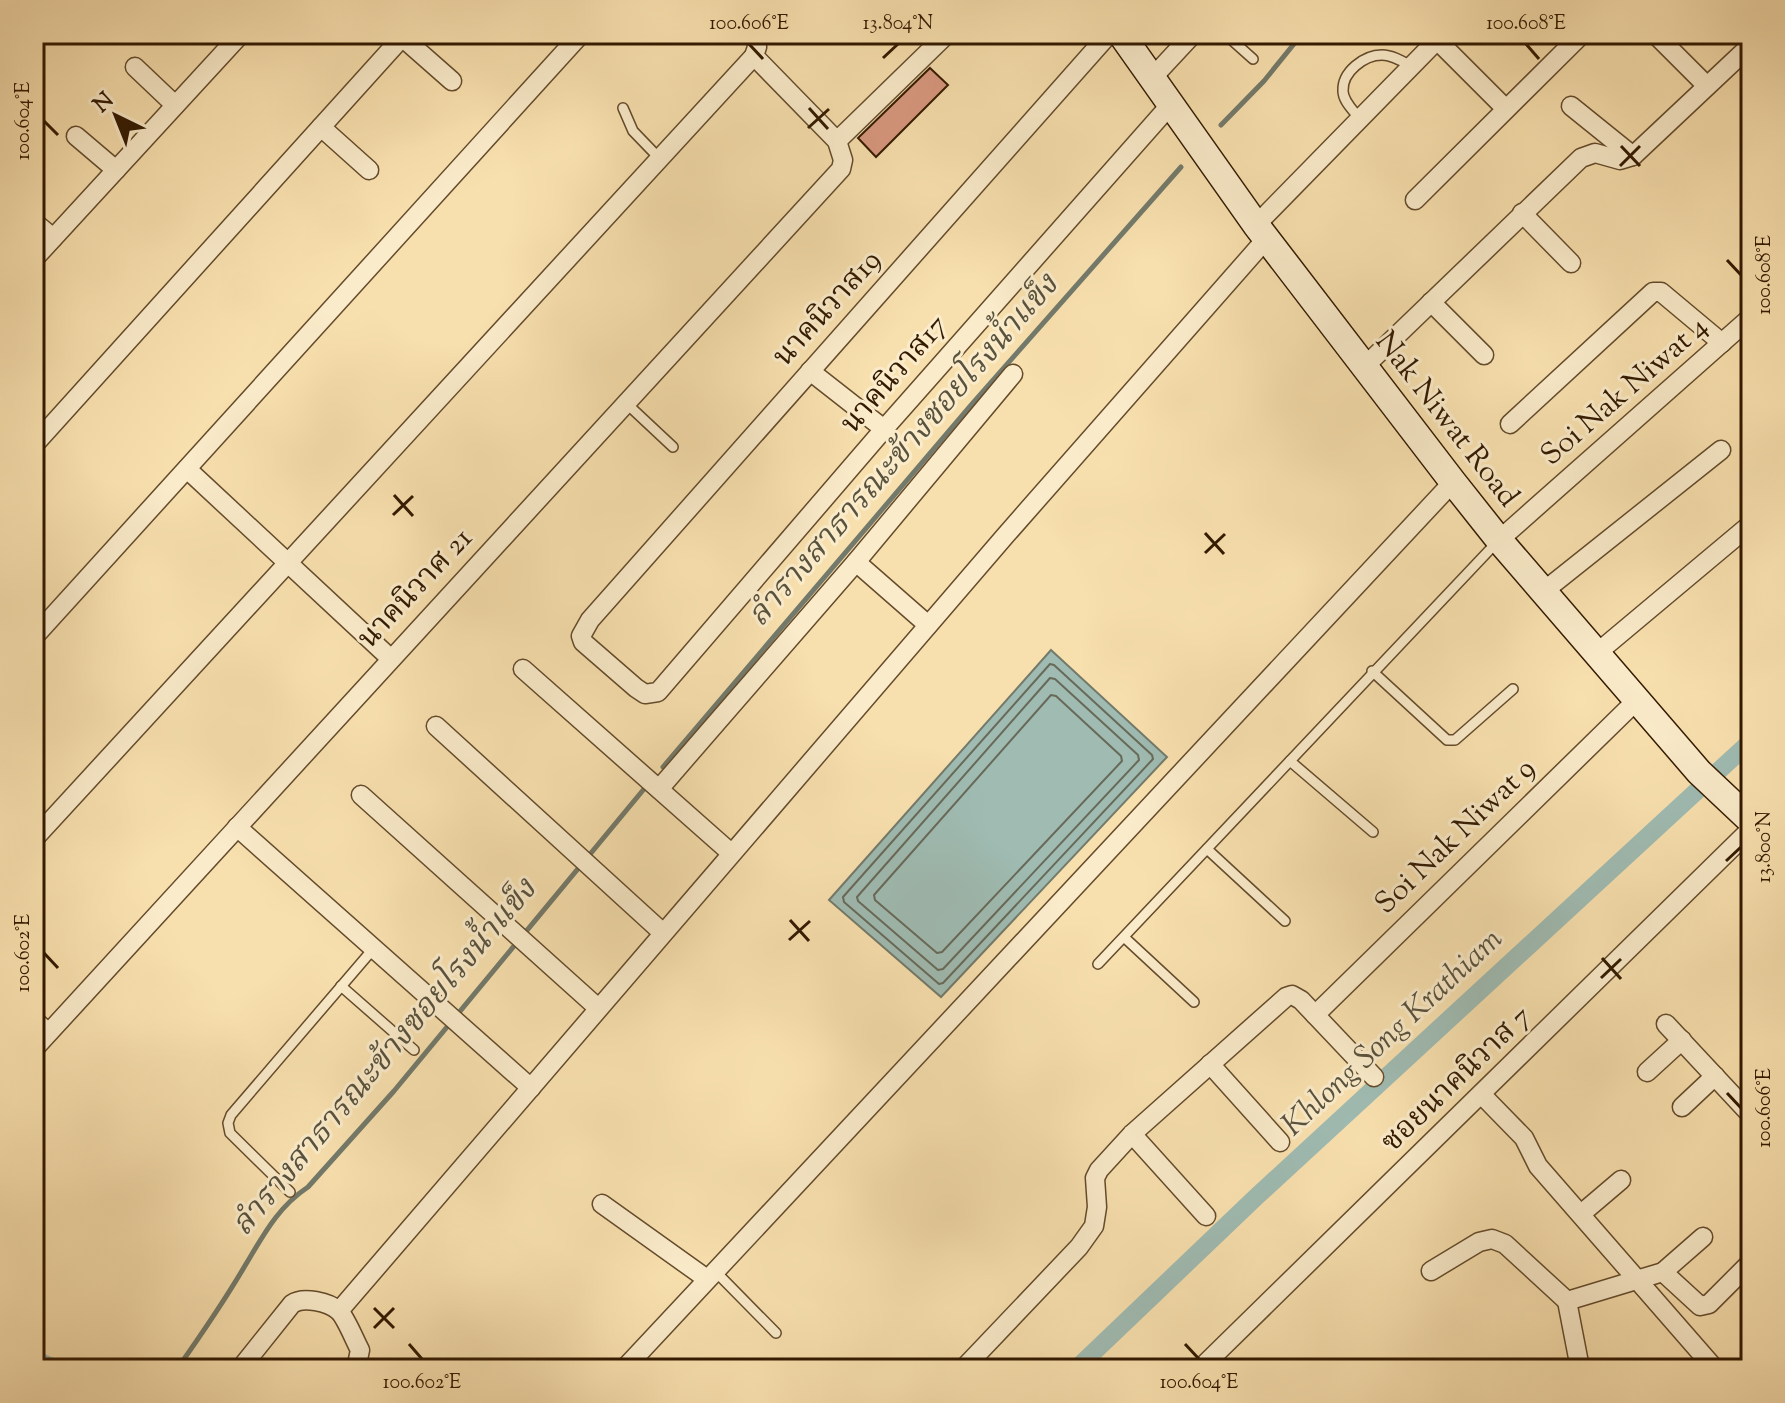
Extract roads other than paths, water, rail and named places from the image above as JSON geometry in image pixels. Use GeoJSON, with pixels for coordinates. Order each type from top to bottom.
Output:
{"type":"FeatureCollection","features":[{"type":"Feature","properties":{"kind":"main road","name":"Nak Niwat Road"},"geometry":{"type":"LineString","coordinates":[[1121,34],[1363,368],[1499,540],[1707,779],[1751,821]]}},
{"type":"Feature","properties":{"kind":"street"},"geometry":{"type":"LineString","coordinates":[[34,259],[241,34]]}},
{"type":"Feature","properties":{"kind":"street"},"geometry":{"type":"LineString","coordinates":[[34,637],[581,34]]}},
{"type":"Feature","properties":{"kind":"street"},"geometry":{"type":"LineString","coordinates":[[34,839],[754,56],[756,34]]}},
{"type":"Feature","properties":{"kind":"street"},"geometry":{"type":"LineString","coordinates":[[754,56],[837,141],[947,34]]}},
{"type":"Feature","properties":{"kind":"street","name":"นาคนิวาส19"},"geometry":{"type":"LineString","coordinates":[[663,687],[652,695],[645,694],[583,642],[581,636],[590,620],[1109,34]]}},
{"type":"Feature","properties":{"kind":"street"},"geometry":{"type":"LineString","coordinates":[[1153,77],[1193,34]]}},
{"type":"Feature","properties":{"kind":"street"},"geometry":{"type":"LineString","coordinates":[[1415,200],[1582,34]]}},
{"type":"Feature","properties":{"kind":"street"},"geometry":{"type":"LineString","coordinates":[[1655,34],[1707,86]]}},
{"type":"Feature","properties":{"kind":"street"},"geometry":{"type":"LineString","coordinates":[[34,445],[404,36],[452,81]]}},
{"type":"Feature","properties":{"kind":"street"},"geometry":{"type":"LineString","coordinates":[[339,1311],[1359,118],[1440,37],[1506,109]]}},
{"type":"Feature","properties":{"kind":"street"},"geometry":{"type":"LineString","coordinates":[[1363,368],[1581,158],[1595,153],[1620,160],[1633,156],[1751,45]]}},
{"type":"Feature","properties":{"kind":"street"},"geometry":{"type":"LineString","coordinates":[[135,67],[175,105]]}},
{"type":"Feature","properties":{"kind":"street","name":"นาคนิวาส17"},"geometry":{"type":"LineString","coordinates":[[663,687],[884,429],[1172,103]]}},
{"type":"Feature","properties":{"kind":"street"},"geometry":{"type":"LineString","coordinates":[[1571,106],[1633,156]]}},
{"type":"Feature","properties":{"kind":"street"},"geometry":{"type":"LineString","coordinates":[[321,127],[369,170]]}},
{"type":"Feature","properties":{"kind":"street"},"geometry":{"type":"LineString","coordinates":[[76,136],[116,170]]}},
{"type":"Feature","properties":{"kind":"street","name":"นาคนิวาศ 21"},"geometry":{"type":"LineString","coordinates":[[34,1049],[841,169],[843,160],[837,141]]}},
{"type":"Feature","properties":{"kind":"street"},"geometry":{"type":"LineString","coordinates":[[1522,213],[1571,263]]}},
{"type":"Feature","properties":{"kind":"street"},"geometry":{"type":"LineString","coordinates":[[34,222],[53,238]]}},
{"type":"Feature","properties":{"kind":"street"},"geometry":{"type":"LineString","coordinates":[[1510,424],[1653,292],[1661,292],[1722,343]]}},
{"type":"Feature","properties":{"kind":"street"},"geometry":{"type":"LineString","coordinates":[[1431,302],[1484,355]]}},
{"type":"Feature","properties":{"kind":"street","name":"Soi Nak Niwat 4"},"geometry":{"type":"LineString","coordinates":[[1499,540],[1751,317]]}},
{"type":"Feature","properties":{"kind":"street"},"geometry":{"type":"LineString","coordinates":[[810,371],[884,429]]}},
{"type":"Feature","properties":{"kind":"street"},"geometry":{"type":"LineString","coordinates":[[659,789],[856,562],[1013,374]]}},
{"type":"Feature","properties":{"kind":"street"},"geometry":{"type":"LineString","coordinates":[[1544,591],[1721,450]]}},
{"type":"Feature","properties":{"kind":"street"},"geometry":{"type":"LineString","coordinates":[[187,469],[390,658]]}},
{"type":"Feature","properties":{"kind":"street"},"geometry":{"type":"LineString","coordinates":[[624,1369],[1453,482]]}},
{"type":"Feature","properties":{"kind":"street"},"geometry":{"type":"LineString","coordinates":[[1597,653],[1751,524]]}},
{"type":"Feature","properties":{"kind":"street"},"geometry":{"type":"LineString","coordinates":[[856,562],[928,625]]}},
{"type":"Feature","properties":{"kind":"street"},"geometry":{"type":"LineString","coordinates":[[523,669],[731,853]]}},
{"type":"Feature","properties":{"kind":"street","name":"Soi Nak Niwat 9"},"geometry":{"type":"LineString","coordinates":[[1315,1015],[1637,700]]}},
{"type":"Feature","properties":{"kind":"street"},"geometry":{"type":"LineString","coordinates":[[436,726],[663,933]]}},
{"type":"Feature","properties":{"kind":"street"},"geometry":{"type":"LineString","coordinates":[[361,795],[598,1008]]}},
{"type":"Feature","properties":{"kind":"street"},"geometry":{"type":"LineString","coordinates":[[237,827],[531,1088]]}},
{"type":"Feature","properties":{"kind":"street","name":"ซอยนาคนิวาส 7"},"geometry":{"type":"LineString","coordinates":[[1200,1369],[1751,829]]}},
{"type":"Feature","properties":{"kind":"street"},"geometry":{"type":"LineString","coordinates":[[963,1369],[1079,1247],[1094,1226],[1097,1207],[1095,1178],[1132,1134],[1286,997],[1292,995],[1301,1000],[1374,1077]]}},
{"type":"Feature","properties":{"kind":"street"},"geometry":{"type":"LineString","coordinates":[[1666,1024],[1751,1115]]}},
{"type":"Feature","properties":{"kind":"street"},"geometry":{"type":"LineString","coordinates":[[1647,1072],[1682,1040]]}},
{"type":"Feature","properties":{"kind":"street"},"geometry":{"type":"LineString","coordinates":[[1210,1064],[1280,1142]]}},
{"type":"Feature","properties":{"kind":"street"},"geometry":{"type":"LineString","coordinates":[[1682,1107],[1715,1076]]}},
{"type":"Feature","properties":{"kind":"street"},"geometry":{"type":"LineString","coordinates":[[1482,1095],[1524,1138],[1538,1166],[1715,1369]]}},
{"type":"Feature","properties":{"kind":"street"},"geometry":{"type":"LineString","coordinates":[[1132,1134],[1206,1216]]}},
{"type":"Feature","properties":{"kind":"street"},"geometry":{"type":"LineString","coordinates":[[1581,1214],[1621,1180]]}},
{"type":"Feature","properties":{"kind":"street"},"geometry":{"type":"LineString","coordinates":[[602,1204],[711,1275]]}},
{"type":"Feature","properties":{"kind":"street"},"geometry":{"type":"LineString","coordinates":[[1567,1301],[1663,1272],[1703,1237]]}},
{"type":"Feature","properties":{"kind":"street"},"geometry":{"type":"LineString","coordinates":[[1431,1271],[1479,1242],[1492,1239],[1505,1244],[1567,1301],[1579,1363]]}},
{"type":"Feature","properties":{"kind":"street"},"geometry":{"type":"LineString","coordinates":[[1663,1272],[1700,1306],[1709,1304],[1747,1266]]}},
{"type":"Feature","properties":{"kind":"street"},"geometry":{"type":"LineString","coordinates":[[240,1369],[300,1298],[339,1311],[360,1350],[356,1369]]}},
{"type":"Feature","properties":{"kind":"lane"},"geometry":{"type":"LineString","coordinates":[[1225,34],[1253,59]]}},
{"type":"Feature","properties":{"kind":"lane"},"geometry":{"type":"LineString","coordinates":[[1359,118],[1345,100],[1343,90],[1346,77],[1357,64],[1380,55],[1393,57],[1411,66]]}},
{"type":"Feature","properties":{"kind":"lane"},"geometry":{"type":"LineString","coordinates":[[623,108],[633,131],[660,159]]}},
{"type":"Feature","properties":{"kind":"lane"},"geometry":{"type":"LineString","coordinates":[[626,403],[673,447]]}},
{"type":"Feature","properties":{"kind":"lane"},"geometry":{"type":"LineString","coordinates":[[1098,964],[1499,540]]}},
{"type":"Feature","properties":{"kind":"lane"},"geometry":{"type":"LineString","coordinates":[[1372,671],[1447,740],[1455,740],[1513,689]]}},
{"type":"Feature","properties":{"kind":"lane"},"geometry":{"type":"LineString","coordinates":[[1290,761],[1373,832]]}},
{"type":"Feature","properties":{"kind":"lane"},"geometry":{"type":"LineString","coordinates":[[1207,849],[1285,921]]}},
{"type":"Feature","properties":{"kind":"lane"},"geometry":{"type":"LineString","coordinates":[[1125,938],[1194,1002]]}},
{"type":"Feature","properties":{"kind":"lane"},"geometry":{"type":"LineString","coordinates":[[290,1192],[230,1133],[228,1123],[231,1115],[374,948]]}},
{"type":"Feature","properties":{"kind":"lane"},"geometry":{"type":"LineString","coordinates":[[341,986],[414,1050]]}},
{"type":"Feature","properties":{"kind":"lane"},"geometry":{"type":"LineString","coordinates":[[34,1014],[52,1030]]}},
{"type":"Feature","properties":{"kind":"lane"},"geometry":{"type":"LineString","coordinates":[[711,1275],[776,1333]]}},
{"type":"Feature","properties":{"kind":"water"},"geometry":{"type":"Polygon","coordinates":[[[1051,650],[1167,757],[941,997],[829,900],[1051,650]]]}},
{"type":"Feature","properties":{"kind":"waterway","name":"ลำรางสาธารณะข้างซอยโรงน้ำแข็ง"},"geometry":{"type":"LineString","coordinates":[[1221,125],[1264,81],[1302,34]]}},
{"type":"Feature","properties":{"kind":"waterway","name":"ลำรางสาธารณะข้างซอยโรงน้ำแข็ง"},"geometry":{"type":"LineString","coordinates":[[663,767],[971,405],[1181,167]]}},
{"type":"Feature","properties":{"kind":"waterway","name":"Khlong Song Krathiam"},"geometry":{"type":"LineString","coordinates":[[1076,1369],[1255,1198],[1751,741]]}},
{"type":"Feature","properties":{"kind":"waterway","name":"ลำรางสาธารณะข้างซอยโรงน้ำแข็ง"},"geometry":{"type":"LineString","coordinates":[[177,1369],[280,1212],[308,1187],[394,1091],[644,789]]}},
{"type":"Feature","properties":{"kind":"waterway"},"geometry":{"type":"LineString","coordinates":[[34,1359],[56,1369]]}}]}
